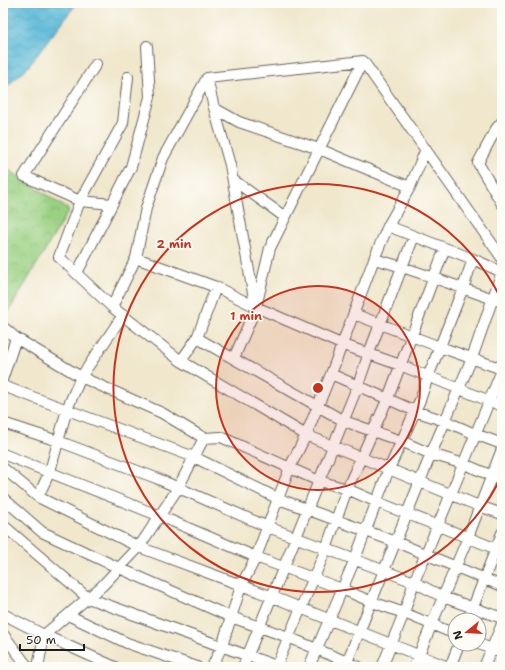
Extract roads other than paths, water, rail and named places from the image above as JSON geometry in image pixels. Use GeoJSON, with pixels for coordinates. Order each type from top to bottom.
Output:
{"type":"FeatureCollection","features":[{"type":"Feature","properties":{"kind":"street"},"geometry":{"type":"LineString","coordinates":[[77,273],[131,167],[150,97],[147,46]]}},
{"type":"Feature","properties":{"kind":"street"},"geometry":{"type":"LineString","coordinates":[[208,78],[363,61]]}},
{"type":"Feature","properties":{"kind":"street"},"geometry":{"type":"LineString","coordinates":[[234,358],[256,308],[270,248],[363,61]]}},
{"type":"Feature","properties":{"kind":"street"},"geometry":{"type":"LineString","coordinates":[[363,61],[502,258]]}},
{"type":"Feature","properties":{"kind":"street"},"geometry":{"type":"LineString","coordinates":[[96,64],[24,176],[80,201],[112,204]]}},
{"type":"Feature","properties":{"kind":"street"},"geometry":{"type":"LineString","coordinates":[[128,77],[123,124],[80,201],[60,257],[112,307],[181,361],[306,434],[389,470],[502,514]]}},
{"type":"Feature","properties":{"kind":"street"},"geometry":{"type":"LineString","coordinates":[[208,78],[214,108],[230,165],[256,308]]}},
{"type":"Feature","properties":{"kind":"street"},"geometry":{"type":"LineString","coordinates":[[112,307],[136,258],[146,208],[163,158],[208,78]]}},
{"type":"Feature","properties":{"kind":"street"},"geometry":{"type":"LineString","coordinates":[[214,108],[239,122],[319,149],[410,187]]}},
{"type":"Feature","properties":{"kind":"street"},"geometry":{"type":"LineString","coordinates":[[502,122],[478,163],[502,204]]}},
{"type":"Feature","properties":{"kind":"street"},"geometry":{"type":"LineString","coordinates":[[212,667],[222,646],[241,586],[256,557],[280,499],[290,467],[306,434],[331,374],[374,259],[388,226],[410,187],[426,150]]}},
{"type":"Feature","properties":{"kind":"street"},"geometry":{"type":"LineString","coordinates":[[233,180],[285,217]]}},
{"type":"Feature","properties":{"kind":"street"},"geometry":{"type":"LineString","coordinates":[[346,665],[431,454],[498,301],[502,272],[388,226]]}},
{"type":"Feature","properties":{"kind":"street"},"geometry":{"type":"LineString","coordinates":[[244,667],[285,567],[307,508],[344,421],[414,236]]}},
{"type":"Feature","properties":{"kind":"street"},"geometry":{"type":"LineString","coordinates":[[3,526],[88,598],[278,667],[288,637],[302,609],[326,549],[347,489],[388,398],[445,248]]}},
{"type":"Feature","properties":{"kind":"street"},"geometry":{"type":"LineString","coordinates":[[136,258],[216,287],[256,308],[341,344],[400,364],[428,377],[490,400],[502,406]]}},
{"type":"Feature","properties":{"kind":"street"},"geometry":{"type":"LineString","coordinates":[[374,259],[403,266],[498,301]]}},
{"type":"Feature","properties":{"kind":"street"},"geometry":{"type":"LineString","coordinates":[[309,667],[366,532],[401,441],[420,400],[463,288],[472,259]]}},
{"type":"Feature","properties":{"kind":"street"},"geometry":{"type":"LineString","coordinates":[[181,361],[197,338],[216,287]]}},
{"type":"Feature","properties":{"kind":"street"},"geometry":{"type":"LineString","coordinates":[[354,314],[502,369],[452,494],[414,582],[404,613],[390,644],[382,667]]}},
{"type":"Feature","properties":{"kind":"street"},"geometry":{"type":"LineString","coordinates":[[38,497],[50,472],[67,409],[81,377],[123,315]]}},
{"type":"Feature","properties":{"kind":"street"},"geometry":{"type":"LineString","coordinates":[[3,327],[16,338],[81,377],[162,413],[204,438],[221,436],[319,481],[347,489],[499,550]]}},
{"type":"Feature","properties":{"kind":"street"},"geometry":{"type":"LineString","coordinates":[[3,377],[16,338]]}},
{"type":"Feature","properties":{"kind":"street"},"geometry":{"type":"LineString","coordinates":[[197,338],[344,421],[401,441],[431,454],[464,464],[502,480]]}},
{"type":"Feature","properties":{"kind":"street"},"geometry":{"type":"LineString","coordinates":[[331,374],[415,411],[445,421],[502,444]]}},
{"type":"Feature","properties":{"kind":"street"},"geometry":{"type":"LineString","coordinates":[[3,386],[194,457],[280,499],[396,542],[426,556],[456,566],[502,586]]}},
{"type":"Feature","properties":{"kind":"street"},"geometry":{"type":"LineString","coordinates":[[3,423],[58,441],[156,478],[268,527],[414,582],[443,597],[502,618]]}},
{"type":"Feature","properties":{"kind":"street"},"geometry":{"type":"LineString","coordinates":[[38,667],[44,636],[102,586],[139,547],[178,488],[204,438]]}},
{"type":"Feature","properties":{"kind":"street"},"geometry":{"type":"LineString","coordinates":[[414,667],[468,537],[502,449]]}},
{"type":"Feature","properties":{"kind":"street"},"geometry":{"type":"LineString","coordinates":[[3,454],[160,516],[256,557],[314,578],[447,631]]}},
{"type":"Feature","properties":{"kind":"street"},"geometry":{"type":"LineString","coordinates":[[3,468],[38,497],[139,547],[273,597],[329,621],[449,667],[456,652]]}},
{"type":"Feature","properties":{"kind":"street"},"geometry":{"type":"LineString","coordinates":[[3,498],[42,532],[119,568],[231,617],[260,626],[317,649],[346,665],[358,667]]}},
{"type":"Feature","properties":{"kind":"street"},"geometry":{"type":"LineString","coordinates":[[471,612],[484,578],[499,550],[502,534]]}},
{"type":"Feature","properties":{"kind":"street"},"geometry":{"type":"LineString","coordinates":[[3,614],[44,636],[115,667]]}},
{"type":"Feature","properties":{"kind":"street"},"geometry":{"type":"LineString","coordinates":[[68,615],[127,643],[197,667]]}},
{"type":"Feature","properties":{"kind":"street"},"geometry":{"type":"LineString","coordinates":[[484,667],[502,624]]}},
{"type":"Feature","properties":{"kind":"street"},"geometry":{"type":"LineString","coordinates":[[3,634],[28,667]]}},
{"type":"Feature","properties":{"kind":"street"},"geometry":{"type":"LineString","coordinates":[[487,647],[502,653]]}},
{"type":"Feature","properties":{"kind":"water"},"geometry":{"type":"Polygon","coordinates":[[[3,3],[77,3],[28,67],[3,90],[3,3]]]}}]}
